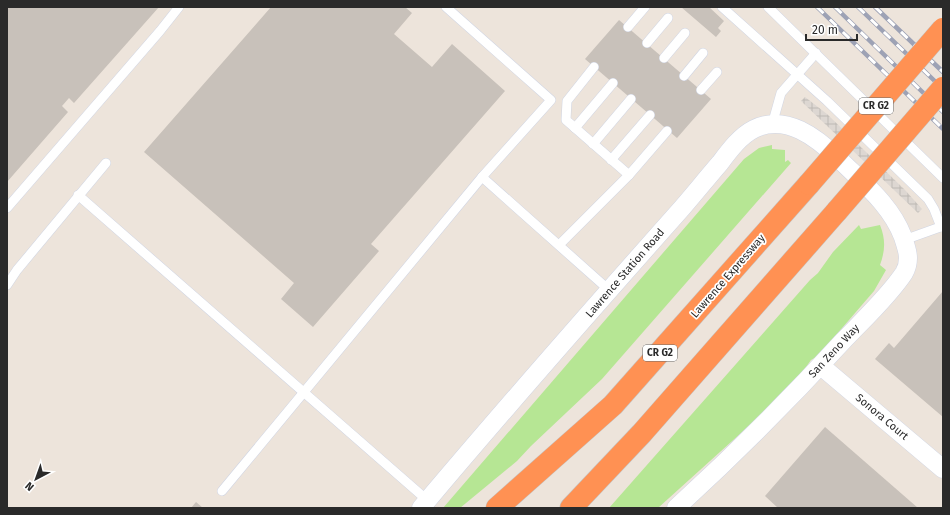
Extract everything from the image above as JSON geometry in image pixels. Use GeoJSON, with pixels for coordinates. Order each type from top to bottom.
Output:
{"type":"FeatureCollection","features":[{"type":"Feature","properties":{"kind":"highway","name":"Lawrence Expressway"},"geometry":{"type":"LineString","coordinates":[[497,508],[613,405],[809,184],[943,29]]}},
{"type":"Feature","properties":{"kind":"highway"},"geometry":{"type":"LineString","coordinates":[[571,508],[642,433],[943,88]]}},
{"type":"Feature","properties":{"kind":"street","name":"Lawrence Station Road"},"geometry":{"type":"LineString","coordinates":[[424,504],[686,203],[733,146],[752,130],[772,124],[796,128],[824,145],[854,174]]}},
{"type":"Feature","properties":{"kind":"street","name":"San Zeno Way"},"geometry":{"type":"LineString","coordinates":[[676,508],[710,477],[821,366],[894,287],[903,275],[907,267],[908,258],[899,227],[892,214],[881,200],[854,174]]}},
{"type":"Feature","properties":{"kind":"street","name":"Sonora Court"},"geometry":{"type":"LineString","coordinates":[[821,366],[943,469]]}},
{"type":"Feature","properties":{"kind":"lane"},"geometry":{"type":"LineString","coordinates":[[7,208],[179,7]]}},
{"type":"Feature","properties":{"kind":"lane"},"geometry":{"type":"LineString","coordinates":[[222,491],[482,178],[551,100],[446,7]]}},
{"type":"Feature","properties":{"kind":"lane"},"geometry":{"type":"LineString","coordinates":[[628,28],[645,7]]}},
{"type":"Feature","properties":{"kind":"lane"},"geometry":{"type":"LineString","coordinates":[[722,7],[827,101],[928,199],[942,226],[904,240]]}},
{"type":"Feature","properties":{"kind":"lane"},"geometry":{"type":"LineString","coordinates":[[768,7],[943,178]]}},
{"type":"Feature","properties":{"kind":"lane"},"geometry":{"type":"LineString","coordinates":[[646,44],[668,18]]}},
{"type":"Feature","properties":{"kind":"lane"},"geometry":{"type":"LineString","coordinates":[[664,58],[685,33]]}},
{"type":"Feature","properties":{"kind":"lane"},"geometry":{"type":"LineString","coordinates":[[684,76],[703,53]]}},
{"type":"Feature","properties":{"kind":"lane"},"geometry":{"type":"LineString","coordinates":[[772,124],[781,93],[796,74],[816,53]]}},
{"type":"Feature","properties":{"kind":"lane"},"geometry":{"type":"LineString","coordinates":[[594,67],[567,101],[566,120],[629,175]]}},
{"type":"Feature","properties":{"kind":"lane"},"geometry":{"type":"LineString","coordinates":[[701,90],[717,72]]}},
{"type":"Feature","properties":{"kind":"lane"},"geometry":{"type":"LineString","coordinates":[[575,128],[613,83]]}},
{"type":"Feature","properties":{"kind":"lane"},"geometry":{"type":"LineString","coordinates":[[593,144],[631,99]]}},
{"type":"Feature","properties":{"kind":"lane"},"geometry":{"type":"LineString","coordinates":[[612,160],[650,115]]}},
{"type":"Feature","properties":{"kind":"lane"},"geometry":{"type":"LineString","coordinates":[[559,245],[629,175],[667,130]]}},
{"type":"Feature","properties":{"kind":"lane"},"geometry":{"type":"LineString","coordinates":[[7,285],[17,270],[106,162]]}},
{"type":"Feature","properties":{"kind":"lane"},"geometry":{"type":"LineString","coordinates":[[482,178],[609,290]]}},
{"type":"Feature","properties":{"kind":"lane"},"geometry":{"type":"LineString","coordinates":[[78,195],[304,392],[424,504]]}},
{"type":"Feature","properties":{"kind":"green space"},"geometry":{"type":"Polygon","coordinates":[[[772,145],[772,149],[785,150],[785,162],[788,160],[791,163],[602,379],[517,461],[460,508],[443,508],[744,159],[759,148],[772,145]]]}},
{"type":"Feature","properties":{"kind":"green space"},"geometry":{"type":"Polygon","coordinates":[[[859,225],[861,229],[880,225],[884,245],[880,265],[886,270],[874,291],[818,356],[811,360],[799,377],[762,414],[658,508],[609,508],[810,280],[818,273],[833,252],[859,225]]]}},
{"type":"Feature","properties":{"kind":"shaded area"},"geometry":{"type":"Polygon","coordinates":[[[805,97],[827,114],[905,190],[922,209],[918,213],[801,101],[805,97]]]}},
{"type":"Feature","properties":{"kind":"building"},"geometry":{"type":"Polygon","coordinates":[[[7,7],[159,7],[74,103],[69,98],[62,106],[68,112],[7,182],[7,7]]]}},
{"type":"Feature","properties":{"kind":"building"},"geometry":{"type":"Polygon","coordinates":[[[271,7],[405,7],[412,13],[394,34],[432,67],[452,44],[505,91],[371,244],[379,251],[313,327],[281,299],[294,283],[144,152],[271,7]]]}},
{"type":"Feature","properties":{"kind":"building"},"geometry":{"type":"Polygon","coordinates":[[[681,7],[709,7],[724,21],[718,28],[721,31],[716,37],[681,7]]]}},
{"type":"Feature","properties":{"kind":"building"},"geometry":{"type":"Polygon","coordinates":[[[619,20],[711,99],[677,138],[585,59],[619,20]]]}},
{"type":"Feature","properties":{"kind":"building"},"geometry":{"type":"Polygon","coordinates":[[[943,291],[943,417],[875,359],[889,343],[894,348],[943,291]]]}},
{"type":"Feature","properties":{"kind":"building"},"geometry":{"type":"Polygon","coordinates":[[[825,427],[918,508],[778,508],[765,496],[825,427]]]}},
{"type":"Feature","properties":{"kind":"building"},"geometry":{"type":"Polygon","coordinates":[[[196,502],[203,508],[191,508],[196,502]]]}},
{"type":"Feature","properties":{"kind":"railway"},"geometry":{"type":"LineString","coordinates":[[817,7],[943,129]]}},
{"type":"Feature","properties":{"kind":"railway"},"geometry":{"type":"LineString","coordinates":[[835,7],[943,112]]}},
{"type":"Feature","properties":{"kind":"railway"},"geometry":{"type":"LineString","coordinates":[[858,7],[943,89]]}},
{"type":"Feature","properties":{"kind":"railway"},"geometry":{"type":"LineString","coordinates":[[875,7],[943,72]]}}]}
